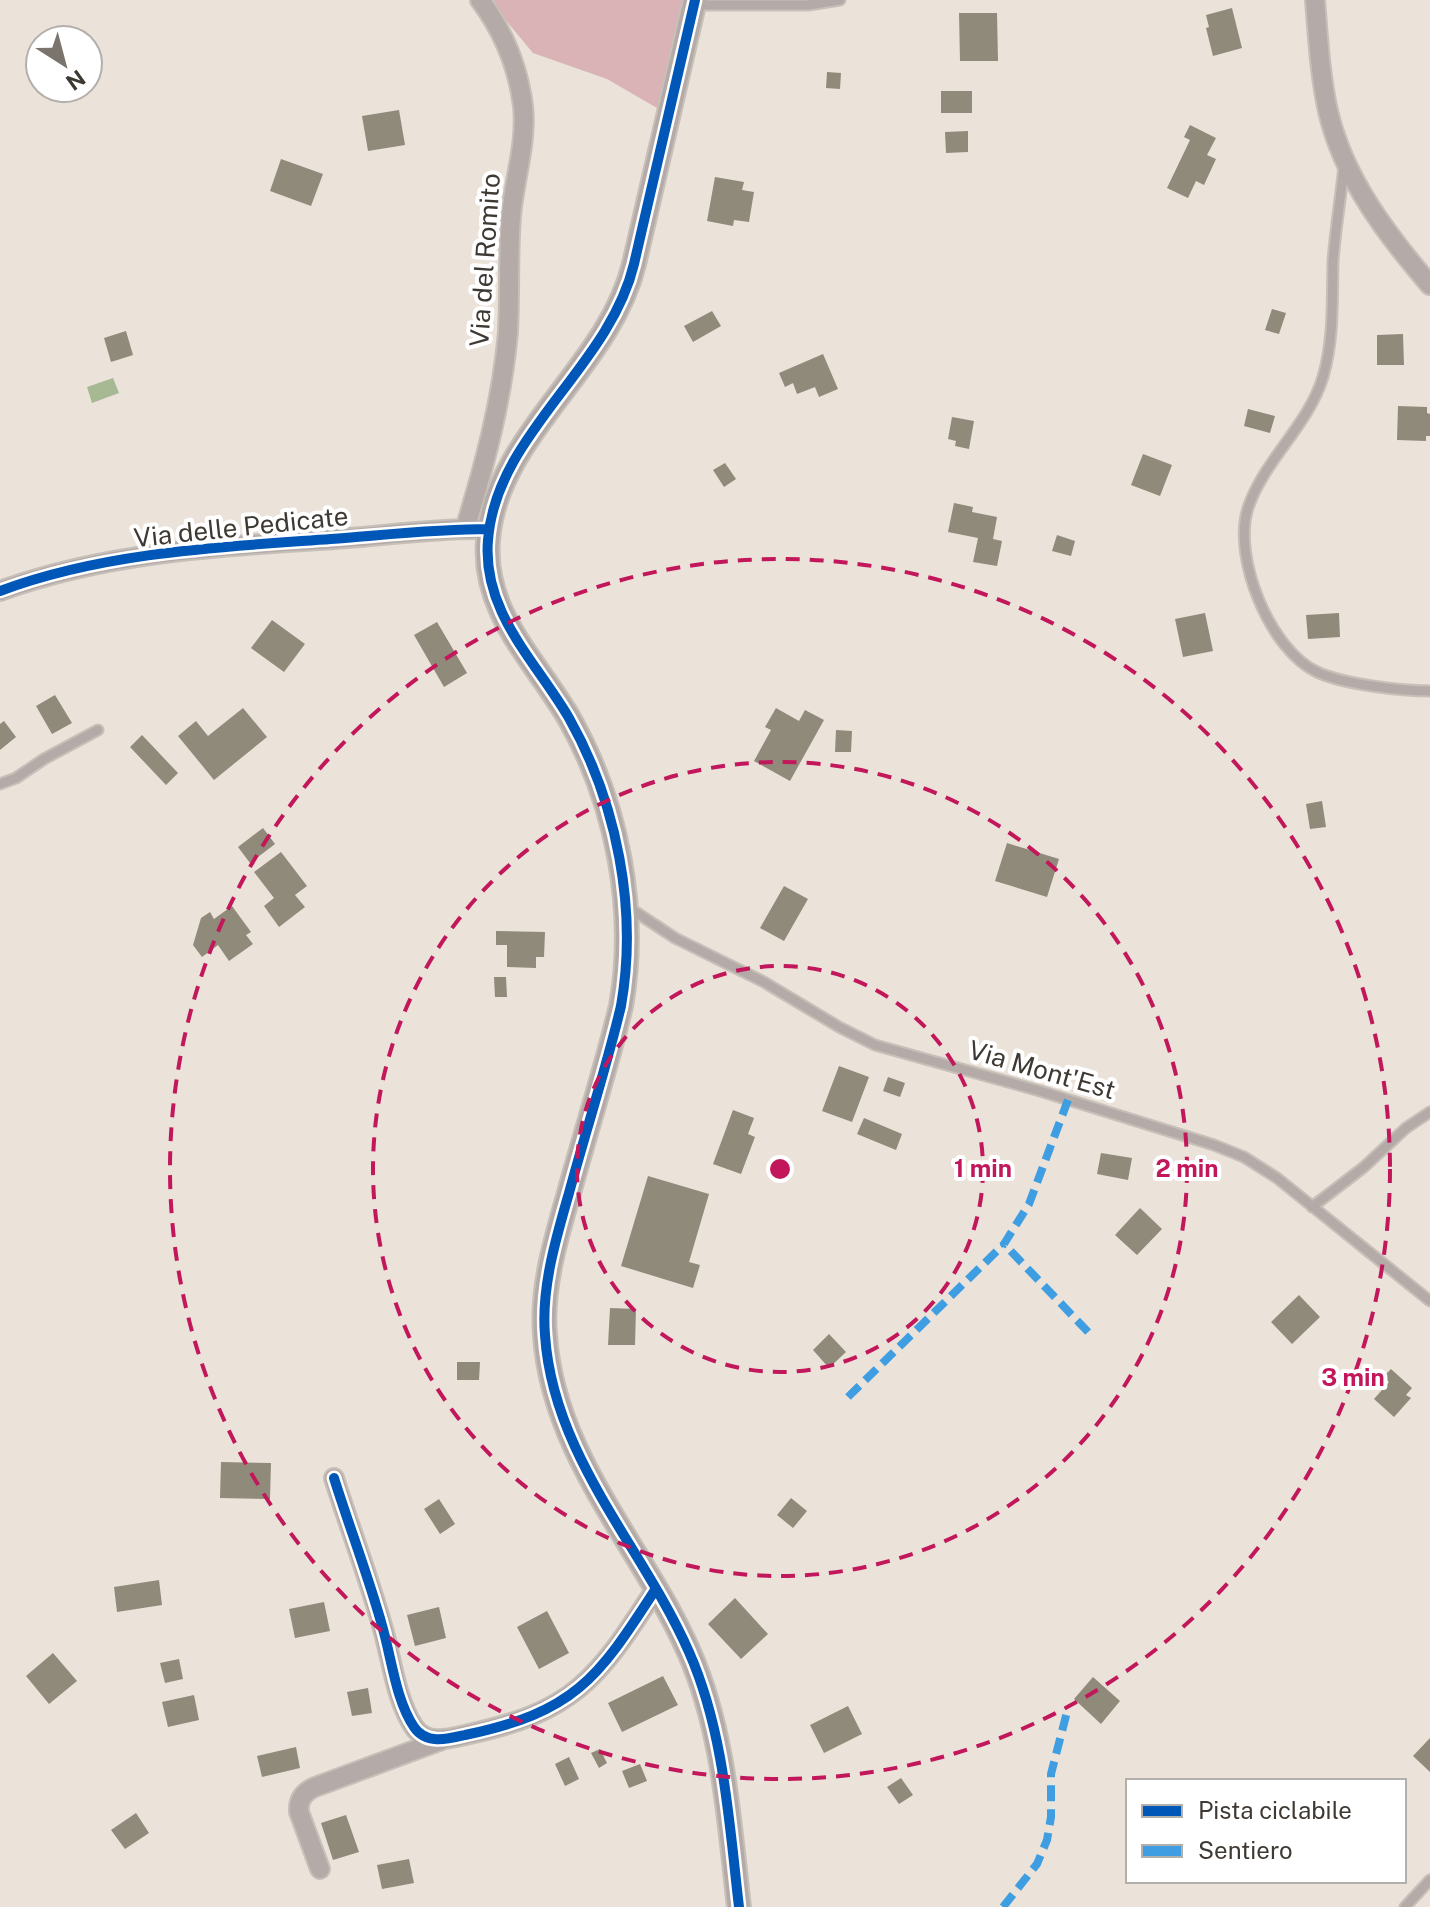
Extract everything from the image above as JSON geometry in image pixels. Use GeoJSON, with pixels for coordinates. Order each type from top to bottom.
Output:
{"type":"FeatureCollection","features":[{"type":"Feature","properties":{"kind":"street","name":"Via del Romito"},"geometry":{"type":"LineString","coordinates":[[465,529],[489,450],[497,410],[508,332],[512,213],[523,121],[521,94],[511,55],[503,35],[480,0]]}},
{"type":"Feature","properties":{"kind":"street"},"geometry":{"type":"LineString","coordinates":[[1315,0],[1325,95],[1345,162],[1391,236],[1430,285]]}},
{"type":"Feature","properties":{"kind":"street"},"geometry":{"type":"LineString","coordinates":[[694,3],[624,299],[607,331],[514,462],[496,499],[489,529],[488,564],[492,591],[505,619],[563,707],[590,759],[612,830],[626,905],[628,954],[621,1006],[557,1239],[545,1309],[545,1337],[559,1402],[578,1452],[609,1512],[684,1640],[707,1707],[727,1805],[739,1907]]}},
{"type":"Feature","properties":{"kind":"street","name":"Via delle Pedicate"},"geometry":{"type":"LineString","coordinates":[[0,591],[54,573],[99,564],[272,543],[489,529]]}},
{"type":"Feature","properties":{"kind":"street"},"geometry":{"type":"LineString","coordinates":[[334,1478],[380,1621],[400,1696],[418,1732],[431,1739],[442,1740]]}},
{"type":"Feature","properties":{"kind":"street"},"geometry":{"type":"LineString","coordinates":[[320,1869],[299,1812],[299,1802],[304,1794],[315,1787],[442,1740],[509,1725],[569,1698],[604,1663],[655,1590]]}},
{"type":"Feature","properties":{"kind":"lane"},"geometry":{"type":"LineString","coordinates":[[694,3],[808,5],[840,0]]}},
{"type":"Feature","properties":{"kind":"lane"},"geometry":{"type":"LineString","coordinates":[[1345,162],[1334,251],[1333,323],[1328,357],[1313,402],[1251,501],[1244,528],[1245,557],[1269,620],[1303,664],[1336,678],[1430,691]]}},
{"type":"Feature","properties":{"kind":"lane"},"geometry":{"type":"LineString","coordinates":[[0,784],[16,778],[98,730]]}},
{"type":"Feature","properties":{"kind":"lane","name":"Via Mont'Est"},"geometry":{"type":"LineString","coordinates":[[626,905],[675,938],[764,982],[864,1041],[1214,1145],[1257,1165],[1430,1301]]}},
{"type":"Feature","properties":{"kind":"lane"},"geometry":{"type":"LineString","coordinates":[[1312,1207],[1364,1167],[1406,1128],[1430,1112]]}},
{"type":"Feature","properties":{"kind":"lane"},"geometry":{"type":"LineString","coordinates":[[1405,1907],[1430,1880]]}},
{"type":"Feature","properties":{"kind":"shaded area"},"geometry":{"type":"Polygon","coordinates":[[[489,0],[684,0],[657,108],[607,79],[533,53],[489,0]]]}},
{"type":"Feature","properties":{"kind":"shaded area"},"geometry":{"type":"Polygon","coordinates":[[[113,378],[119,393],[92,403],[87,387],[113,378]]]}},
{"type":"Feature","properties":{"kind":"building"},"geometry":{"type":"Polygon","coordinates":[[[1232,8],[1242,48],[1213,56],[1206,15],[1232,8]]]}},
{"type":"Feature","properties":{"kind":"building"},"geometry":{"type":"Polygon","coordinates":[[[959,13],[997,13],[998,61],[960,61],[959,13]]]}},
{"type":"Feature","properties":{"kind":"building"},"geometry":{"type":"Polygon","coordinates":[[[827,72],[841,73],[840,89],[826,88],[827,72]]]}},
{"type":"Feature","properties":{"kind":"building"},"geometry":{"type":"Polygon","coordinates":[[[941,91],[972,91],[972,113],[941,113],[941,91]]]}},
{"type":"Feature","properties":{"kind":"building"},"geometry":{"type":"Polygon","coordinates":[[[399,110],[405,145],[368,151],[362,116],[399,110]]]}},
{"type":"Feature","properties":{"kind":"building"},"geometry":{"type":"Polygon","coordinates":[[[1190,125],[1216,138],[1207,155],[1216,159],[1204,185],[1196,181],[1188,198],[1167,188],[1190,140],[1184,137],[1190,125]]]}},
{"type":"Feature","properties":{"kind":"building"},"geometry":{"type":"Polygon","coordinates":[[[968,131],[968,152],[946,153],[945,132],[968,131]]]}},
{"type":"Feature","properties":{"kind":"building"},"geometry":{"type":"Polygon","coordinates":[[[281,159],[323,174],[311,206],[270,191],[281,159]]]}},
{"type":"Feature","properties":{"kind":"building"},"geometry":{"type":"Polygon","coordinates":[[[715,177],[744,182],[742,190],[754,192],[749,222],[734,220],[733,226],[707,221],[715,177]]]}},
{"type":"Feature","properties":{"kind":"building"},"geometry":{"type":"Polygon","coordinates":[[[1272,309],[1286,313],[1279,334],[1265,330],[1272,309]]]}},
{"type":"Feature","properties":{"kind":"building"},"geometry":{"type":"Polygon","coordinates":[[[712,311],[721,326],[693,342],[684,326],[712,311]]]}},
{"type":"Feature","properties":{"kind":"building"},"geometry":{"type":"Polygon","coordinates":[[[126,331],[133,355],[111,362],[104,338],[126,331]]]}},
{"type":"Feature","properties":{"kind":"building"},"geometry":{"type":"Polygon","coordinates":[[[1403,334],[1404,365],[1377,365],[1377,335],[1403,334]]]}},
{"type":"Feature","properties":{"kind":"building"},"geometry":{"type":"Polygon","coordinates":[[[823,354],[838,389],[819,397],[815,387],[797,394],[793,383],[785,387],[779,373],[823,354]]]}},
{"type":"Feature","properties":{"kind":"building"},"geometry":{"type":"Polygon","coordinates":[[[1398,406],[1427,407],[1430,436],[1426,436],[1426,441],[1397,440],[1398,406]]]}},
{"type":"Feature","properties":{"kind":"building"},"geometry":{"type":"Polygon","coordinates":[[[1248,409],[1275,416],[1270,433],[1244,426],[1248,409]]]}},
{"type":"Feature","properties":{"kind":"building"},"geometry":{"type":"Polygon","coordinates":[[[952,417],[974,421],[969,449],[955,446],[956,441],[948,439],[952,417]]]}},
{"type":"Feature","properties":{"kind":"building"},"geometry":{"type":"Polygon","coordinates":[[[1143,454],[1172,465],[1160,496],[1131,485],[1143,454]]]}},
{"type":"Feature","properties":{"kind":"building"},"geometry":{"type":"Polygon","coordinates":[[[725,463],[736,479],[724,487],[713,470],[725,463]]]}},
{"type":"Feature","properties":{"kind":"building"},"geometry":{"type":"Polygon","coordinates":[[[954,503],[973,507],[972,512],[997,517],[993,539],[1002,541],[997,566],[973,562],[978,538],[948,532],[954,503]]]}},
{"type":"Feature","properties":{"kind":"building"},"geometry":{"type":"Polygon","coordinates":[[[1057,535],[1075,541],[1071,556],[1052,551],[1057,535]]]}},
{"type":"Feature","properties":{"kind":"building"},"geometry":{"type":"Polygon","coordinates":[[[1205,613],[1213,651],[1183,657],[1175,619],[1205,613]]]}},
{"type":"Feature","properties":{"kind":"building"},"geometry":{"type":"Polygon","coordinates":[[[1339,613],[1340,637],[1308,639],[1306,615],[1339,613]]]}},
{"type":"Feature","properties":{"kind":"building"},"geometry":{"type":"Polygon","coordinates":[[[272,620],[305,644],[284,672],[251,648],[272,620]]]}},
{"type":"Feature","properties":{"kind":"building"},"geometry":{"type":"Polygon","coordinates":[[[437,622],[467,673],[444,687],[414,635],[437,622]]]}},
{"type":"Feature","properties":{"kind":"building"},"geometry":{"type":"Polygon","coordinates":[[[55,695],[72,723],[52,734],[36,706],[55,695]]]}},
{"type":"Feature","properties":{"kind":"building"},"geometry":{"type":"Polygon","coordinates":[[[243,708],[267,737],[214,780],[178,736],[196,721],[208,736],[243,708]]]}},
{"type":"Feature","properties":{"kind":"building"},"geometry":{"type":"Polygon","coordinates":[[[776,708],[799,721],[805,710],[824,720],[790,781],[754,761],[771,730],[765,727],[776,708]]]}},
{"type":"Feature","properties":{"kind":"building"},"geometry":{"type":"Polygon","coordinates":[[[4,721],[16,737],[0,750],[0,724],[4,721]]]}},
{"type":"Feature","properties":{"kind":"building"},"geometry":{"type":"Polygon","coordinates":[[[836,730],[852,731],[851,752],[835,752],[836,730]]]}},
{"type":"Feature","properties":{"kind":"building"},"geometry":{"type":"Polygon","coordinates":[[[142,735],[178,773],[166,785],[130,747],[142,735]]]}},
{"type":"Feature","properties":{"kind":"building"},"geometry":{"type":"Polygon","coordinates":[[[1322,801],[1326,827],[1310,829],[1306,804],[1322,801]]]}},
{"type":"Feature","properties":{"kind":"building"},"geometry":{"type":"Polygon","coordinates":[[[263,828],[275,844],[250,863],[238,847],[263,828]]]}},
{"type":"Feature","properties":{"kind":"building"},"geometry":{"type":"Polygon","coordinates":[[[1007,843],[1059,859],[1047,897],[995,881],[1007,843]]]}},
{"type":"Feature","properties":{"kind":"building"},"geometry":{"type":"Polygon","coordinates":[[[281,852],[307,886],[295,895],[305,907],[279,927],[264,906],[274,898],[254,872],[281,852]]]}},
{"type":"Feature","properties":{"kind":"building"},"geometry":{"type":"Polygon","coordinates":[[[784,886],[808,899],[784,941],[760,928],[784,886]]]}},
{"type":"Feature","properties":{"kind":"building"},"geometry":{"type":"Polygon","coordinates":[[[232,906],[251,932],[246,935],[253,944],[229,961],[218,945],[202,957],[193,945],[201,918],[210,912],[214,919],[232,906]]]}},
{"type":"Feature","properties":{"kind":"building"},"geometry":{"type":"Polygon","coordinates":[[[496,931],[545,932],[544,957],[536,957],[536,968],[507,967],[507,945],[496,945],[496,931]]]}},
{"type":"Feature","properties":{"kind":"building"},"geometry":{"type":"Polygon","coordinates":[[[494,977],[506,977],[507,997],[495,997],[494,977]]]}},
{"type":"Feature","properties":{"kind":"building"},"geometry":{"type":"Polygon","coordinates":[[[839,1066],[869,1077],[852,1122],[822,1111],[839,1066]]]}},
{"type":"Feature","properties":{"kind":"building"},"geometry":{"type":"Polygon","coordinates":[[[888,1077],[905,1083],[900,1097],[883,1091],[888,1077]]]}},
{"type":"Feature","properties":{"kind":"building"},"geometry":{"type":"Polygon","coordinates":[[[733,1110],[754,1118],[748,1134],[755,1137],[741,1174],[713,1164],[733,1110]]]}},
{"type":"Feature","properties":{"kind":"building"},"geometry":{"type":"Polygon","coordinates":[[[864,1118],[902,1134],[896,1150],[857,1134],[864,1118]]]}},
{"type":"Feature","properties":{"kind":"building"},"geometry":{"type":"Polygon","coordinates":[[[1101,1153],[1132,1158],[1128,1180],[1097,1174],[1101,1153]]]}},
{"type":"Feature","properties":{"kind":"building"},"geometry":{"type":"Polygon","coordinates":[[[648,1176],[709,1194],[689,1262],[700,1265],[693,1288],[621,1266],[648,1176]]]}},
{"type":"Feature","properties":{"kind":"building"},"geometry":{"type":"Polygon","coordinates":[[[1140,1208],[1162,1229],[1137,1255],[1115,1235],[1140,1208]]]}},
{"type":"Feature","properties":{"kind":"building"},"geometry":{"type":"Polygon","coordinates":[[[1299,1295],[1320,1317],[1292,1344],[1271,1322],[1299,1295]]]}},
{"type":"Feature","properties":{"kind":"building"},"geometry":{"type":"Polygon","coordinates":[[[610,1308],[636,1309],[635,1345],[608,1345],[610,1308]]]}},
{"type":"Feature","properties":{"kind":"building"},"geometry":{"type":"Polygon","coordinates":[[[829,1334],[846,1352],[829,1368],[813,1350],[829,1334]]]}},
{"type":"Feature","properties":{"kind":"building"},"geometry":{"type":"Polygon","coordinates":[[[457,1362],[480,1362],[479,1380],[457,1380],[457,1362]]]}},
{"type":"Feature","properties":{"kind":"building"},"geometry":{"type":"Polygon","coordinates":[[[1391,1369],[1412,1388],[1406,1395],[1411,1398],[1394,1417],[1374,1399],[1389,1382],[1383,1377],[1391,1369]]]}},
{"type":"Feature","properties":{"kind":"building"},"geometry":{"type":"Polygon","coordinates":[[[221,1462],[271,1463],[270,1499],[220,1498],[221,1462]]]}},
{"type":"Feature","properties":{"kind":"building"},"geometry":{"type":"Polygon","coordinates":[[[791,1498],[807,1511],[793,1528],[777,1515],[791,1498]]]}},
{"type":"Feature","properties":{"kind":"building"},"geometry":{"type":"Polygon","coordinates":[[[439,1499],[455,1524],[440,1534],[424,1509],[439,1499]]]}},
{"type":"Feature","properties":{"kind":"building"},"geometry":{"type":"Polygon","coordinates":[[[159,1580],[162,1605],[117,1612],[114,1587],[159,1580]]]}},
{"type":"Feature","properties":{"kind":"building"},"geometry":{"type":"Polygon","coordinates":[[[735,1598],[768,1634],[741,1659],[708,1624],[735,1598]]]}},
{"type":"Feature","properties":{"kind":"building"},"geometry":{"type":"Polygon","coordinates":[[[324,1602],[330,1631],[295,1638],[289,1609],[324,1602]]]}},
{"type":"Feature","properties":{"kind":"building"},"geometry":{"type":"Polygon","coordinates":[[[439,1607],[446,1638],[415,1646],[407,1615],[439,1607]]]}},
{"type":"Feature","properties":{"kind":"building"},"geometry":{"type":"Polygon","coordinates":[[[547,1611],[569,1653],[539,1669],[517,1627],[547,1611]]]}},
{"type":"Feature","properties":{"kind":"building"},"geometry":{"type":"Polygon","coordinates":[[[53,1653],[77,1681],[49,1704],[26,1676],[53,1653]]]}},
{"type":"Feature","properties":{"kind":"building"},"geometry":{"type":"Polygon","coordinates":[[[179,1659],[183,1679],[165,1683],[160,1663],[179,1659]]]}},
{"type":"Feature","properties":{"kind":"building"},"geometry":{"type":"Polygon","coordinates":[[[663,1676],[678,1705],[622,1732],[608,1703],[663,1676]]]}},
{"type":"Feature","properties":{"kind":"building"},"geometry":{"type":"Polygon","coordinates":[[[1093,1677],[1120,1701],[1101,1724],[1074,1699],[1093,1677]]]}},
{"type":"Feature","properties":{"kind":"building"},"geometry":{"type":"Polygon","coordinates":[[[368,1688],[372,1713],[352,1716],[347,1692],[368,1688]]]}},
{"type":"Feature","properties":{"kind":"building"},"geometry":{"type":"Polygon","coordinates":[[[194,1695],[199,1720],[168,1727],[162,1702],[194,1695]]]}},
{"type":"Feature","properties":{"kind":"building"},"geometry":{"type":"Polygon","coordinates":[[[848,1706],[862,1734],[824,1753],[810,1725],[848,1706]]]}},
{"type":"Feature","properties":{"kind":"building"},"geometry":{"type":"Polygon","coordinates":[[[1430,1738],[1430,1772],[1413,1756],[1430,1738]]]}},
{"type":"Feature","properties":{"kind":"building"},"geometry":{"type":"Polygon","coordinates":[[[296,1747],[300,1768],[262,1777],[257,1756],[296,1747]]]}},
{"type":"Feature","properties":{"kind":"building"},"geometry":{"type":"Polygon","coordinates":[[[600,1749],[607,1763],[599,1768],[591,1753],[600,1749]]]}},
{"type":"Feature","properties":{"kind":"building"},"geometry":{"type":"Polygon","coordinates":[[[569,1757],[579,1779],[565,1786],[555,1764],[569,1757]]]}},
{"type":"Feature","properties":{"kind":"building"},"geometry":{"type":"Polygon","coordinates":[[[640,1764],[647,1781],[629,1788],[622,1771],[640,1764]]]}},
{"type":"Feature","properties":{"kind":"building"},"geometry":{"type":"Polygon","coordinates":[[[901,1778],[913,1795],[899,1804],[887,1787],[901,1778]]]}},
{"type":"Feature","properties":{"kind":"building"},"geometry":{"type":"Polygon","coordinates":[[[136,1813],[149,1833],[125,1849],[111,1830],[136,1813]]]}},
{"type":"Feature","properties":{"kind":"building"},"geometry":{"type":"Polygon","coordinates":[[[346,1815],[359,1852],[333,1860],[321,1823],[346,1815]]]}},
{"type":"Feature","properties":{"kind":"building"},"geometry":{"type":"Polygon","coordinates":[[[409,1859],[414,1883],[382,1889],[377,1865],[409,1859]]]}},
{"type":"Feature","properties":{"kind":"marked path"},"geometry":{"type":"LineString","coordinates":[[1068,1100],[1029,1204],[1004,1244],[1091,1335]]}},
{"type":"Feature","properties":{"kind":"marked path"},"geometry":{"type":"LineString","coordinates":[[848,1397],[1004,1244]]}},
{"type":"Feature","properties":{"kind":"marked path"},"geometry":{"type":"LineString","coordinates":[[1003,1907],[1037,1864],[1047,1840],[1051,1817],[1051,1774],[1067,1712]]}},
{"type":"Feature","properties":{"kind":"cycle path"},"geometry":{"type":"LineString","coordinates":[[695,0],[634,264],[621,301],[602,336],[531,434],[511,467],[496,502],[488,540],[488,566],[502,613],[569,718],[586,751],[611,821],[625,895],[626,970],[621,1006],[547,1281],[544,1317],[552,1379],[564,1421],[582,1461],[670,1613],[701,1682],[718,1745],[739,1907]]}},
{"type":"Feature","properties":{"kind":"cycle path"},"geometry":{"type":"LineString","coordinates":[[0,591],[80,568],[163,553],[410,532],[489,529]]}},
{"type":"Feature","properties":{"kind":"cycle path"},"geometry":{"type":"LineString","coordinates":[[334,1478],[378,1610],[403,1705],[414,1727],[425,1736],[458,1737],[502,1726],[558,1703],[598,1669],[655,1590]]}}]}
